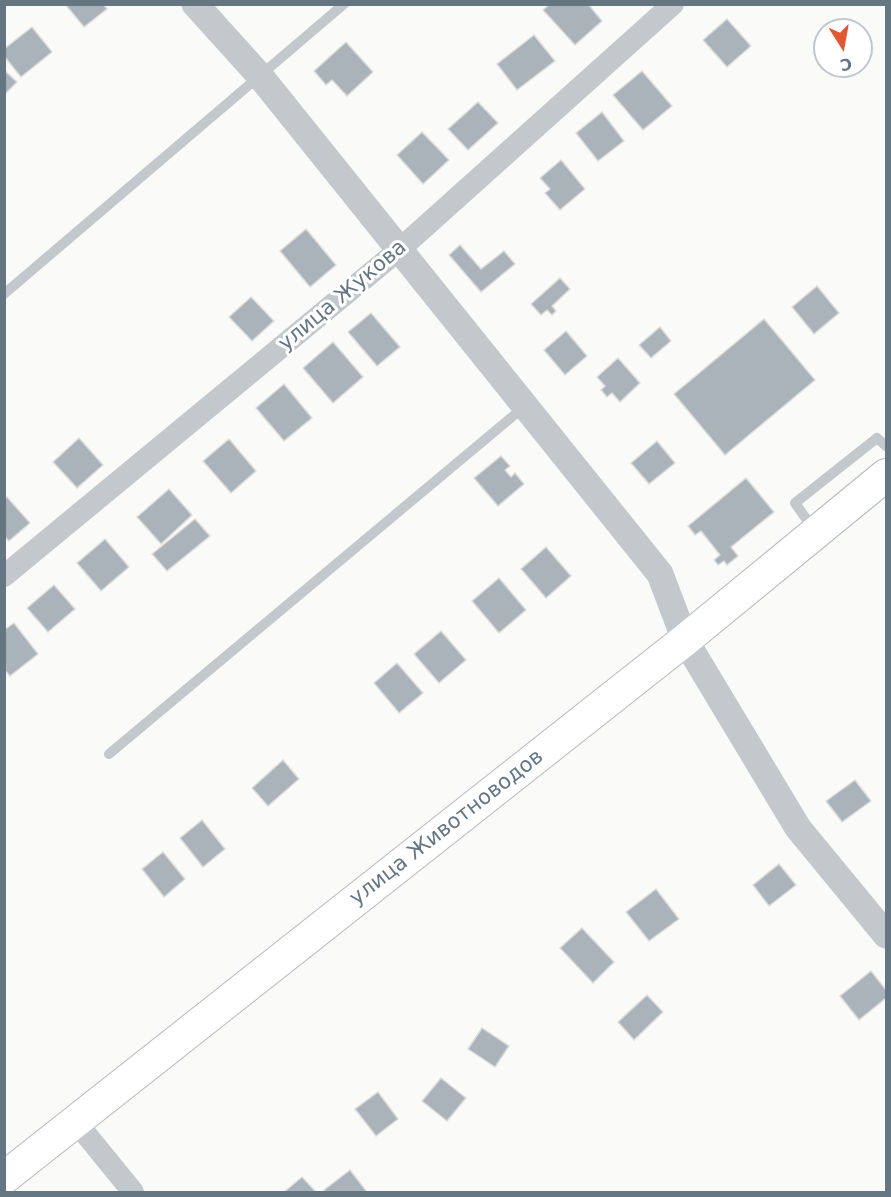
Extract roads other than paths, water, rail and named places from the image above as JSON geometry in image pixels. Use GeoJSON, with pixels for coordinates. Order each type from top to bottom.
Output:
{"type":"FeatureCollection","features":[{"type":"Feature","properties":{"kind":"main road","name":"улица Животноводов"},"geometry":{"type":"LineString","coordinates":[[4,1178],[685,640],[886,475]]}},
{"type":"Feature","properties":{"kind":"street"},"geometry":{"type":"LineString","coordinates":[[195,4],[260,76],[660,574],[685,640],[798,828],[886,935]]}},
{"type":"Feature","properties":{"kind":"street","name":"улица Жукова"},"geometry":{"type":"LineString","coordinates":[[4,576],[400,249],[673,4]]}},
{"type":"Feature","properties":{"kind":"street"},"geometry":{"type":"LineString","coordinates":[[76,1122],[133,1192]]}},
{"type":"Feature","properties":{"kind":"lane"},"geometry":{"type":"LineString","coordinates":[[4,294],[344,4]]}},
{"type":"Feature","properties":{"kind":"lane"},"geometry":{"type":"LineString","coordinates":[[109,754],[525,406]]}},
{"type":"Feature","properties":{"kind":"lane"},"geometry":{"type":"LineString","coordinates":[[816,533],[795,503],[877,438],[886,446]]}}]}
